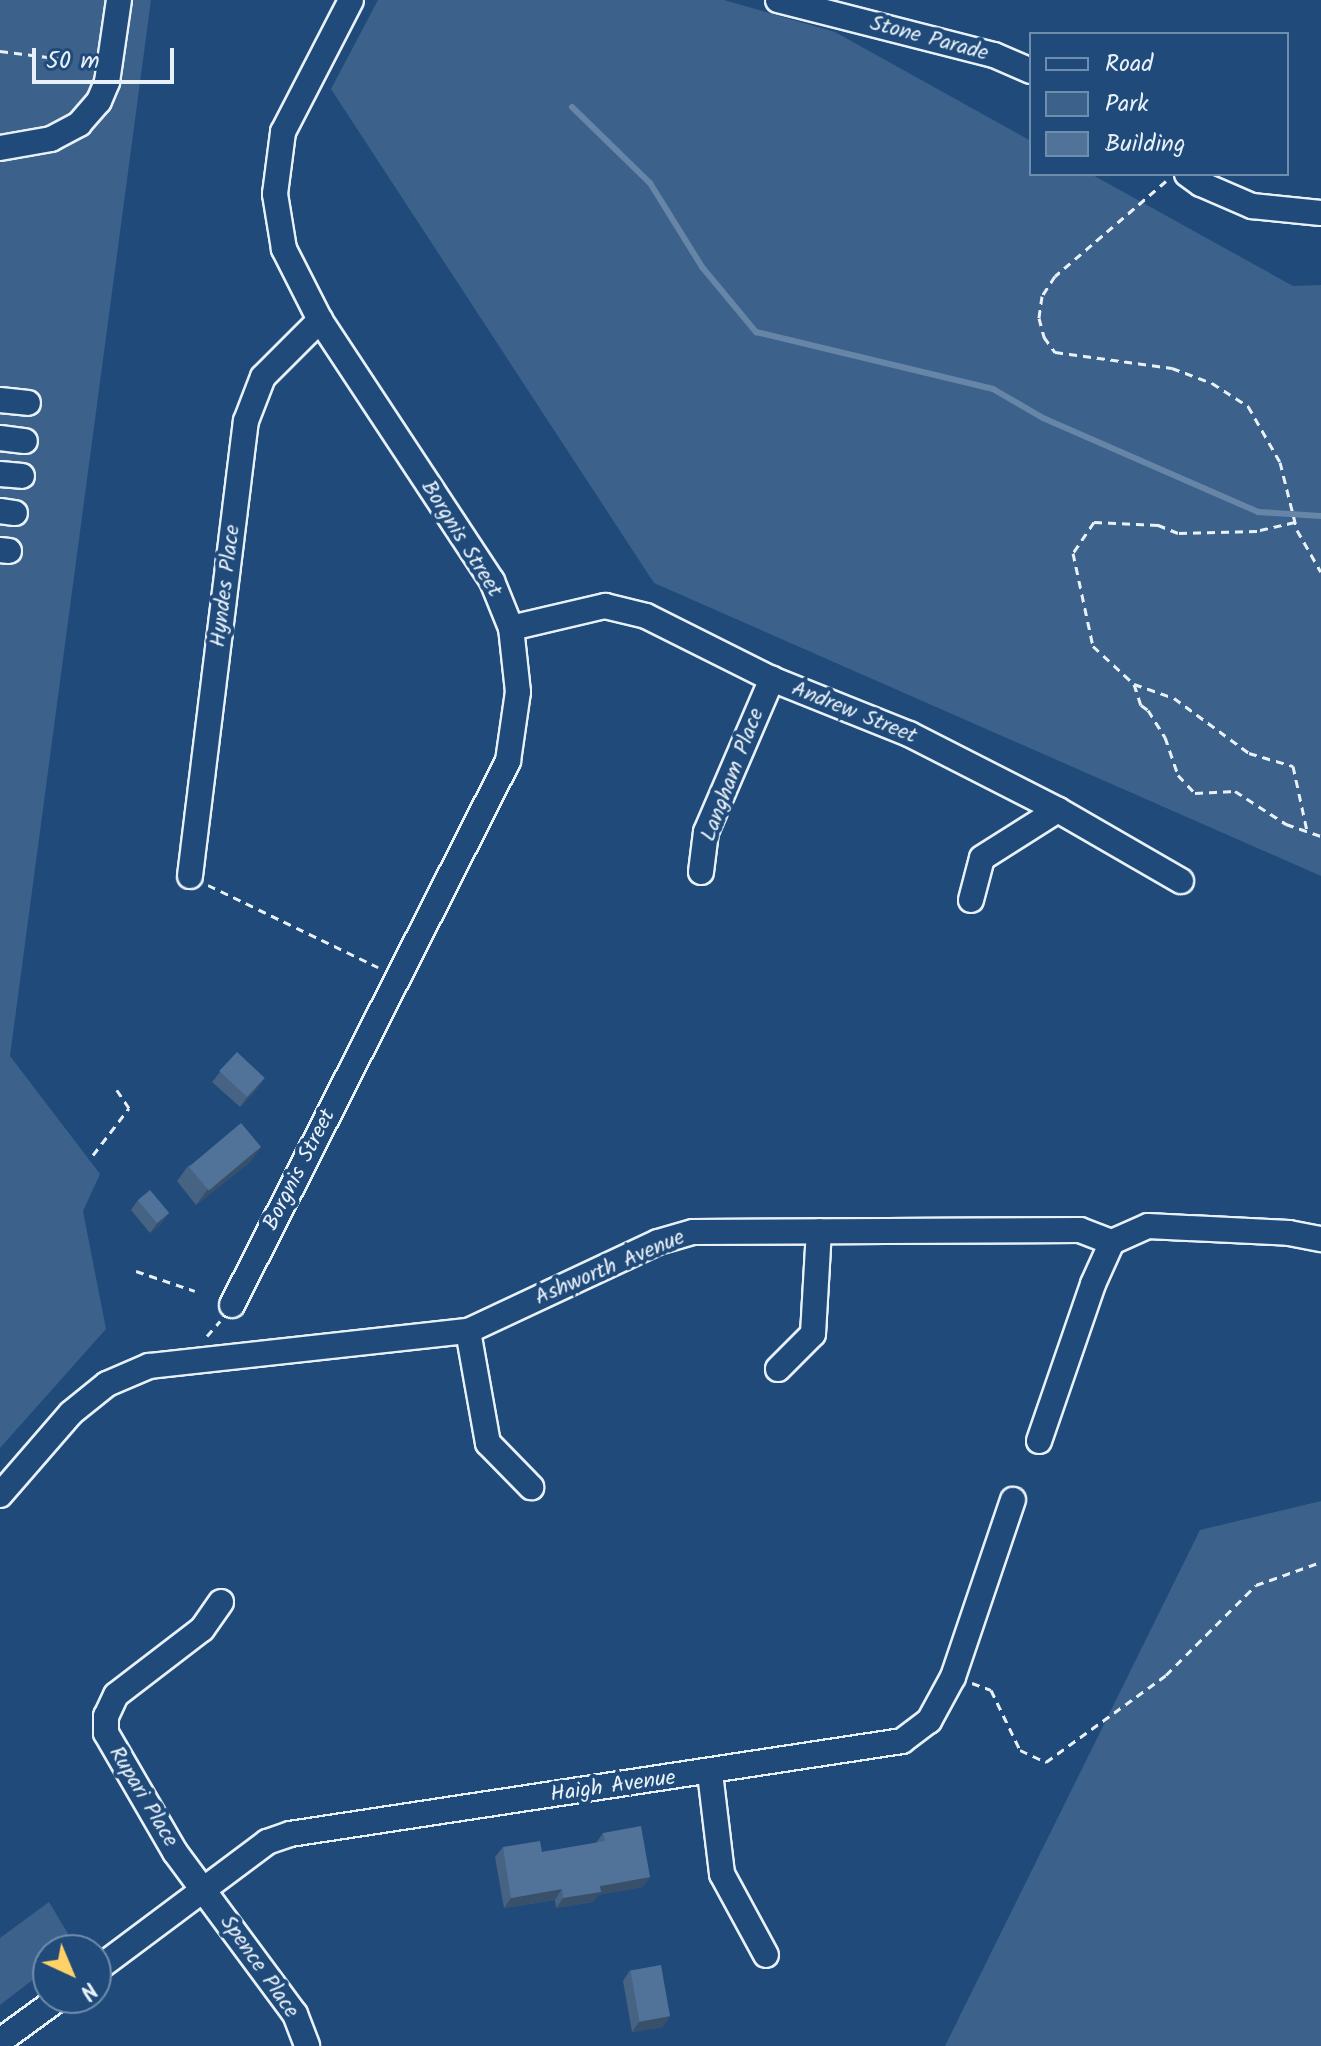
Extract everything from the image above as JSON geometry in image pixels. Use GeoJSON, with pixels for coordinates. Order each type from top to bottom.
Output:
{"type":"FeatureCollection","features":[{"type":"Feature","properties":{"kind":"street"},"geometry":{"type":"LineString","coordinates":[[0,148],[51,139],[79,124],[99,101],[107,82],[119,0]]}},
{"type":"Feature","properties":{"kind":"street","name":"Borgnis Street"},"geometry":{"type":"LineString","coordinates":[[232,1305],[508,761],[518,692],[511,628],[492,581],[320,320],[284,249],[275,194],[283,132],[351,0]]}},
{"type":"Feature","properties":{"kind":"street","name":"Stone Parade"},"geometry":{"type":"LineString","coordinates":[[778,0],[994,55],[1029,70]]}},
{"type":"Feature","properties":{"kind":"street"},"geometry":{"type":"LineString","coordinates":[[1190,176],[1252,206],[1321,213]]}},
{"type":"Feature","properties":{"kind":"street","name":"Hyndes Place"},"geometry":{"type":"LineString","coordinates":[[190,876],[246,421],[263,377],[320,320]]}},
{"type":"Feature","properties":{"kind":"street"},"geometry":{"type":"LineString","coordinates":[[0,400],[28,403]]}},
{"type":"Feature","properties":{"kind":"street"},"geometry":{"type":"LineString","coordinates":[[0,438],[25,441]]}},
{"type":"Feature","properties":{"kind":"street","name":"Andrew Street"},"geometry":{"type":"LineString","coordinates":[[511,628],[605,606],[646,616],[772,679],[909,734],[1058,810],[1181,881]]}},
{"type":"Feature","properties":{"kind":"street","name":"Langham Place"},"geometry":{"type":"LineString","coordinates":[[701,872],[706,832],[772,679]]}},
{"type":"Feature","properties":{"kind":"street"},"geometry":{"type":"LineString","coordinates":[[971,900],[982,858],[1058,810]]}},
{"type":"Feature","properties":{"kind":"street"},"geometry":{"type":"LineString","coordinates":[[1039,1441],[1093,1284],[1112,1242],[1148,1226],[1289,1233],[1321,1239]]}},
{"type":"Feature","properties":{"kind":"street","name":"Ashworth Avenue"},"geometry":{"type":"LineString","coordinates":[[0,1495],[71,1413],[107,1384],[149,1366],[468,1331],[658,1242],[693,1232],[1080,1230],[1112,1242]]}},
{"type":"Feature","properties":{"kind":"street"},"geometry":{"type":"LineString","coordinates":[[778,1369],[813,1334],[819,1231]]}},
{"type":"Feature","properties":{"kind":"street"},"geometry":{"type":"LineString","coordinates":[[468,1331],[488,1443],[531,1487]]}},
{"type":"Feature","properties":{"kind":"street","name":"Haigh Avenue"},"geometry":{"type":"LineString","coordinates":[[112,1958],[267,1842],[290,1834],[710,1773],[902,1741],[929,1721],[953,1677],[1013,1500]]}},
{"type":"Feature","properties":{"kind":"street","name":"Rupari Place"},"geometry":{"type":"LineString","coordinates":[[204,1891],[175,1852],[106,1733],[106,1716],[116,1695],[202,1629],[221,1602]]}},
{"type":"Feature","properties":{"kind":"street"},"geometry":{"type":"LineString","coordinates":[[710,1773],[722,1874],[766,1955]]}},
{"type":"Feature","properties":{"kind":"street","name":"Spence Place"},"geometry":{"type":"LineString","coordinates":[[204,1891],[295,2014],[307,2046]]}},
{"type":"Feature","properties":{"kind":"street"},"geometry":{"type":"LineString","coordinates":[[0,2041],[37,2014]]}},
{"type":"Feature","properties":{"kind":"path"},"geometry":{"type":"LineString","coordinates":[[0,51],[71,60]]}},
{"type":"Feature","properties":{"kind":"path"},"geometry":{"type":"LineString","coordinates":[[1167,176],[1165,185],[1055,276],[1042,296],[1039,318],[1044,337],[1055,352],[1172,368],[1212,383],[1248,406],[1280,462],[1295,522],[1321,572]]}},
{"type":"Feature","properties":{"kind":"path"},"geometry":{"type":"LineString","coordinates":[[1295,522],[1257,531],[1178,533],[1158,525],[1094,522],[1073,553],[1093,646],[1134,684],[1174,698],[1249,753],[1293,766],[1307,831]]}},
{"type":"Feature","properties":{"kind":"path"},"geometry":{"type":"LineString","coordinates":[[1134,684],[1141,705],[1148,710],[1165,737],[1178,775],[1195,793],[1235,791],[1286,824],[1321,836]]}},
{"type":"Feature","properties":{"kind":"path"},"geometry":{"type":"LineString","coordinates":[[190,876],[398,976]]}},
{"type":"Feature","properties":{"kind":"path"},"geometry":{"type":"LineString","coordinates":[[93,1155],[129,1108],[117,1090]]}},
{"type":"Feature","properties":{"kind":"path"},"geometry":{"type":"LineString","coordinates":[[136,1271],[195,1291]]}},
{"type":"Feature","properties":{"kind":"path"},"geometry":{"type":"LineString","coordinates":[[195,1360],[199,1345],[232,1305]]}},
{"type":"Feature","properties":{"kind":"path"},"geometry":{"type":"LineString","coordinates":[[953,1677],[991,1690],[1020,1750],[1046,1762],[1166,1675],[1256,1585],[1321,1562]]}},
{"type":"Feature","properties":{"kind":"green space"},"geometry":{"type":"Polygon","coordinates":[[[0,0],[151,0],[10,1056],[100,1174],[83,1211],[106,1329],[0,1448],[0,0]]]}},
{"type":"Feature","properties":{"kind":"green space"},"geometry":{"type":"Polygon","coordinates":[[[378,0],[724,0],[835,32],[1029,140],[1029,176],[1095,176],[1293,286],[1321,285],[1321,876],[654,583],[331,89],[378,0]]]}},
{"type":"Feature","properties":{"kind":"green space"},"geometry":{"type":"Polygon","coordinates":[[[1321,1501],[1321,2046],[945,2046],[1200,1530],[1321,1501]]]}},
{"type":"Feature","properties":{"kind":"green space"},"geometry":{"type":"Polygon","coordinates":[[[49,1902],[68,1934],[32,1934],[32,1980],[0,2005],[0,1938],[49,1902]]]}},
{"type":"Feature","properties":{"kind":"building"},"geometry":{"type":"Polygon","coordinates":[[[237,1052],[265,1078],[247,1097],[219,1071],[237,1052]]]}},
{"type":"Feature","properties":{"kind":"building"},"geometry":{"type":"Polygon","coordinates":[[[241,1123],[261,1147],[209,1190],[189,1167],[241,1123]]]}},
{"type":"Feature","properties":{"kind":"building"},"geometry":{"type":"Polygon","coordinates":[[[150,1190],[169,1213],[157,1223],[138,1200],[150,1190]]]}},
{"type":"Feature","properties":{"kind":"building"},"geometry":{"type":"Polygon","coordinates":[[[641,1826],[650,1877],[600,1886],[601,1892],[563,1898],[562,1889],[511,1898],[503,1847],[540,1841],[542,1852],[605,1841],[603,1833],[641,1826]]]}},
{"type":"Feature","properties":{"kind":"building"},"geometry":{"type":"Polygon","coordinates":[[[661,1965],[670,2016],[640,2022],[630,1970],[661,1965]]]}},
{"type":"Feature","properties":{"kind":"waterway"},"geometry":{"type":"LineString","coordinates":[[572,107],[650,183],[702,267],[756,332],[993,389],[1043,418],[1258,512],[1321,516]]}}]}
